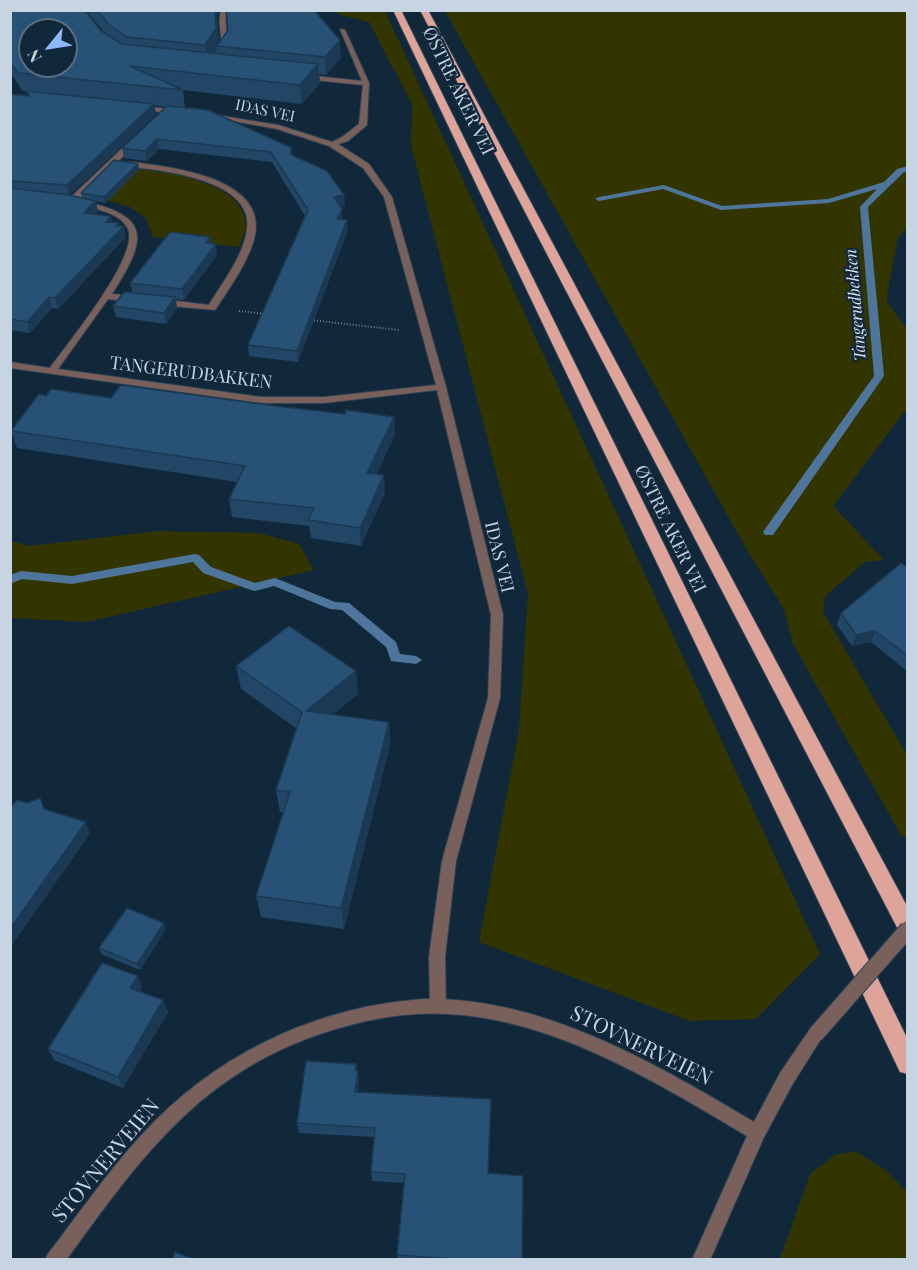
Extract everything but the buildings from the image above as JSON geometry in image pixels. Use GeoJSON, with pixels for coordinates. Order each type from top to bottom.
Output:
{"type":"FeatureCollection","features":[{"type":"Feature","properties":{"kind":"highway","name":"ØSTRE AKER VEI"},"geometry":{"type":"LineString","coordinates":[[397,10],[908,1064]]}},
{"type":"Feature","properties":{"kind":"highway","name":"ØSTRE AKER VEI"},"geometry":{"type":"LineString","coordinates":[[424,10],[908,929]]}},
{"type":"Feature","properties":{"kind":"street"},"geometry":{"type":"LineString","coordinates":[[223,53],[226,41],[220,19],[224,10]]}},
{"type":"Feature","properties":{"kind":"street"},"geometry":{"type":"LineString","coordinates":[[332,144],[345,139],[363,125],[366,83],[342,30]]}},
{"type":"Feature","properties":{"kind":"street"},"geometry":{"type":"LineString","coordinates":[[299,77],[366,83]]}},
{"type":"Feature","properties":{"kind":"street","name":"IDAS VEI"},"geometry":{"type":"LineString","coordinates":[[123,106],[162,115],[194,114],[278,127],[332,144],[366,166],[388,197],[441,387],[497,615],[494,698],[447,872],[437,957],[438,1006]]}},
{"type":"Feature","properties":{"kind":"street"},"geometry":{"type":"LineString","coordinates":[[72,201],[143,133]]}},
{"type":"Feature","properties":{"kind":"street"},"geometry":{"type":"LineString","coordinates":[[113,162],[176,170],[211,180],[236,195],[247,207],[252,225],[242,257],[212,308],[153,302]]}},
{"type":"Feature","properties":{"kind":"street"},"geometry":{"type":"LineString","coordinates":[[52,199],[104,208],[118,214],[134,234],[134,248],[105,296],[52,371]]}},
{"type":"Feature","properties":{"kind":"street"},"geometry":{"type":"LineString","coordinates":[[105,296],[141,300]]}},
{"type":"Feature","properties":{"kind":"street","name":"TANGERUDBAKKEN"},"geometry":{"type":"LineString","coordinates":[[10,365],[261,400],[324,400],[441,387]]}},
{"type":"Feature","properties":{"kind":"street"},"geometry":{"type":"LineString","coordinates":[[701,1260],[757,1133],[786,1079],[816,1034],[908,929]]}},
{"type":"Feature","properties":{"kind":"street","name":"STOVNERVEIEN"},"geometry":{"type":"LineString","coordinates":[[54,1260],[156,1131],[197,1094],[235,1065],[268,1047],[315,1028],[394,1009],[438,1006],[478,1010],[556,1029],[608,1050],[668,1080],[757,1133]]}},
{"type":"Feature","properties":{"kind":"path"},"geometry":{"type":"LineString","coordinates":[[212,308],[271,315]]}},
{"type":"Feature","properties":{"kind":"path"},"geometry":{"type":"LineString","coordinates":[[306,319],[425,333]]}},
{"type":"Feature","properties":{"kind":"shaded area"},"geometry":{"type":"Polygon","coordinates":[[[337,11],[385,11],[820,954],[756,1019],[690,1021],[479,942],[519,730],[528,594],[411,146],[412,104],[369,22],[338,14],[337,11]]]}},
{"type":"Feature","properties":{"kind":"shaded area"},"geometry":{"type":"Polygon","coordinates":[[[445,11],[907,11],[907,228],[898,237],[886,301],[907,329],[907,408],[833,506],[884,560],[865,562],[825,596],[823,612],[907,755],[907,839],[901,835],[793,644],[784,609],[748,552],[445,11]]]}},
{"type":"Feature","properties":{"kind":"shaded area"},"geometry":{"type":"Polygon","coordinates":[[[128,167],[179,175],[216,188],[231,197],[242,210],[246,225],[239,247],[153,237],[146,218],[130,207],[99,198],[128,167]]]}},
{"type":"Feature","properties":{"kind":"shaded area"},"geometry":{"type":"Polygon","coordinates":[[[157,531],[259,533],[299,544],[314,570],[87,622],[11,618],[11,541],[30,546],[157,531]]]}},
{"type":"Feature","properties":{"kind":"shaded area"},"geometry":{"type":"Polygon","coordinates":[[[855,1151],[884,1169],[907,1192],[907,1259],[780,1259],[810,1174],[835,1155],[855,1151]]]}},
{"type":"Feature","properties":{"kind":"waterway","name":"Tangerudbekken"},"geometry":{"type":"LineString","coordinates":[[887,184],[900,171],[908,168]]}},
{"type":"Feature","properties":{"kind":"waterway"},"geometry":{"type":"LineString","coordinates":[[599,199],[664,187],[721,208],[829,201],[887,184]]}},
{"type":"Feature","properties":{"kind":"waterway","name":"Tangerudbekken"},"geometry":{"type":"LineString","coordinates":[[769,532],[879,376],[864,207],[887,184]]}},
{"type":"Feature","properties":{"kind":"waterway","name":"Tangerudbekken"},"geometry":{"type":"LineString","coordinates":[[10,580],[21,575],[72,580],[195,558],[207,570],[255,587],[275,582],[334,606],[345,606],[392,645],[395,658],[416,660]]}}]}
